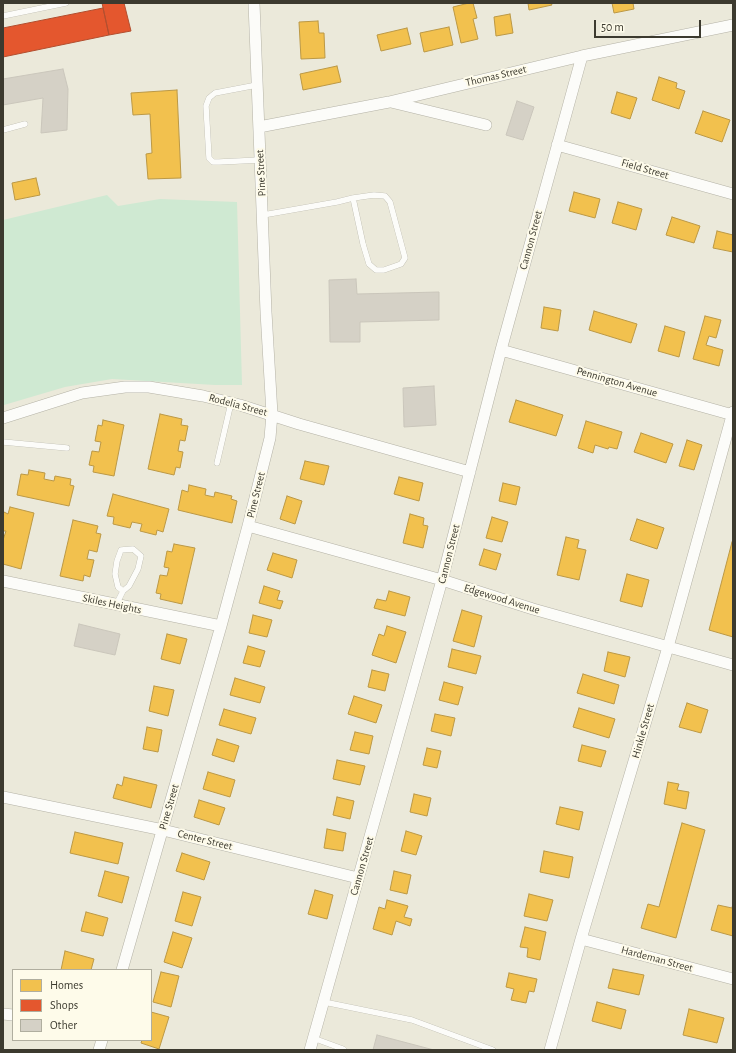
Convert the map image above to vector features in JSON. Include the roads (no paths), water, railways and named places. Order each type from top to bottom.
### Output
[{"type":"street","name":"Pine Street","points":[[122,969],[221,626],[270,438],[272,414],[266,312],[254,3]]},
{"type":"street","name":"Thomas Street","points":[[259,127],[389,102],[582,56],[733,25]]},
{"type":"street","name":"Cannon Street","points":[[310,1050],[442,580],[501,350],[582,56]]},
{"type":"street","points":[[389,102],[486,125]]},
{"type":"street","name":"Field Street","points":[[557,145],[733,194]]},
{"type":"street","name":"Pennington Avenue","points":[[501,350],[733,414]]},
{"type":"street","name":"Rodelia Street","points":[[3,418],[82,393],[125,387],[149,386],[231,403],[272,414],[299,424],[470,472]]},
{"type":"street","name":"Hinkle Street","points":[[550,1050],[668,647],[733,414]]},
{"type":"street","name":"Edgewood Avenue","points":[[248,526],[442,580],[533,609],[733,664]]},
{"type":"street","name":"Skiles Heights","points":[[3,581],[221,626]]},
{"type":"street","name":"Center Street","points":[[3,797],[163,830],[358,878]]},
{"type":"street","name":"Hardeman Street","points":[[582,939],[733,979]]},
{"type":"lane","points":[[3,16],[66,3]]},
{"type":"lane","points":[[257,85],[215,93],[209,98],[206,106],[209,158],[213,162],[260,160]]},
{"type":"lane","points":[[3,130],[25,124]]},
{"type":"lane","points":[[263,215],[353,198],[374,195],[385,196],[390,202],[405,258],[401,264],[384,270],[376,270],[368,264],[353,198]]},
{"type":"lane","points":[[217,463],[231,403]]},
{"type":"lane","points":[[3,442],[67,448]]},
{"type":"lane","points":[[116,605],[123,591],[130,586],[138,569],[141,556],[133,549],[121,550],[117,561],[115,574],[118,587],[123,591]]},
{"type":"lane","points":[[324,1002],[412,1020],[493,1050]]},
{"type":"lane","points":[[313,1038],[344,1050]]}]
